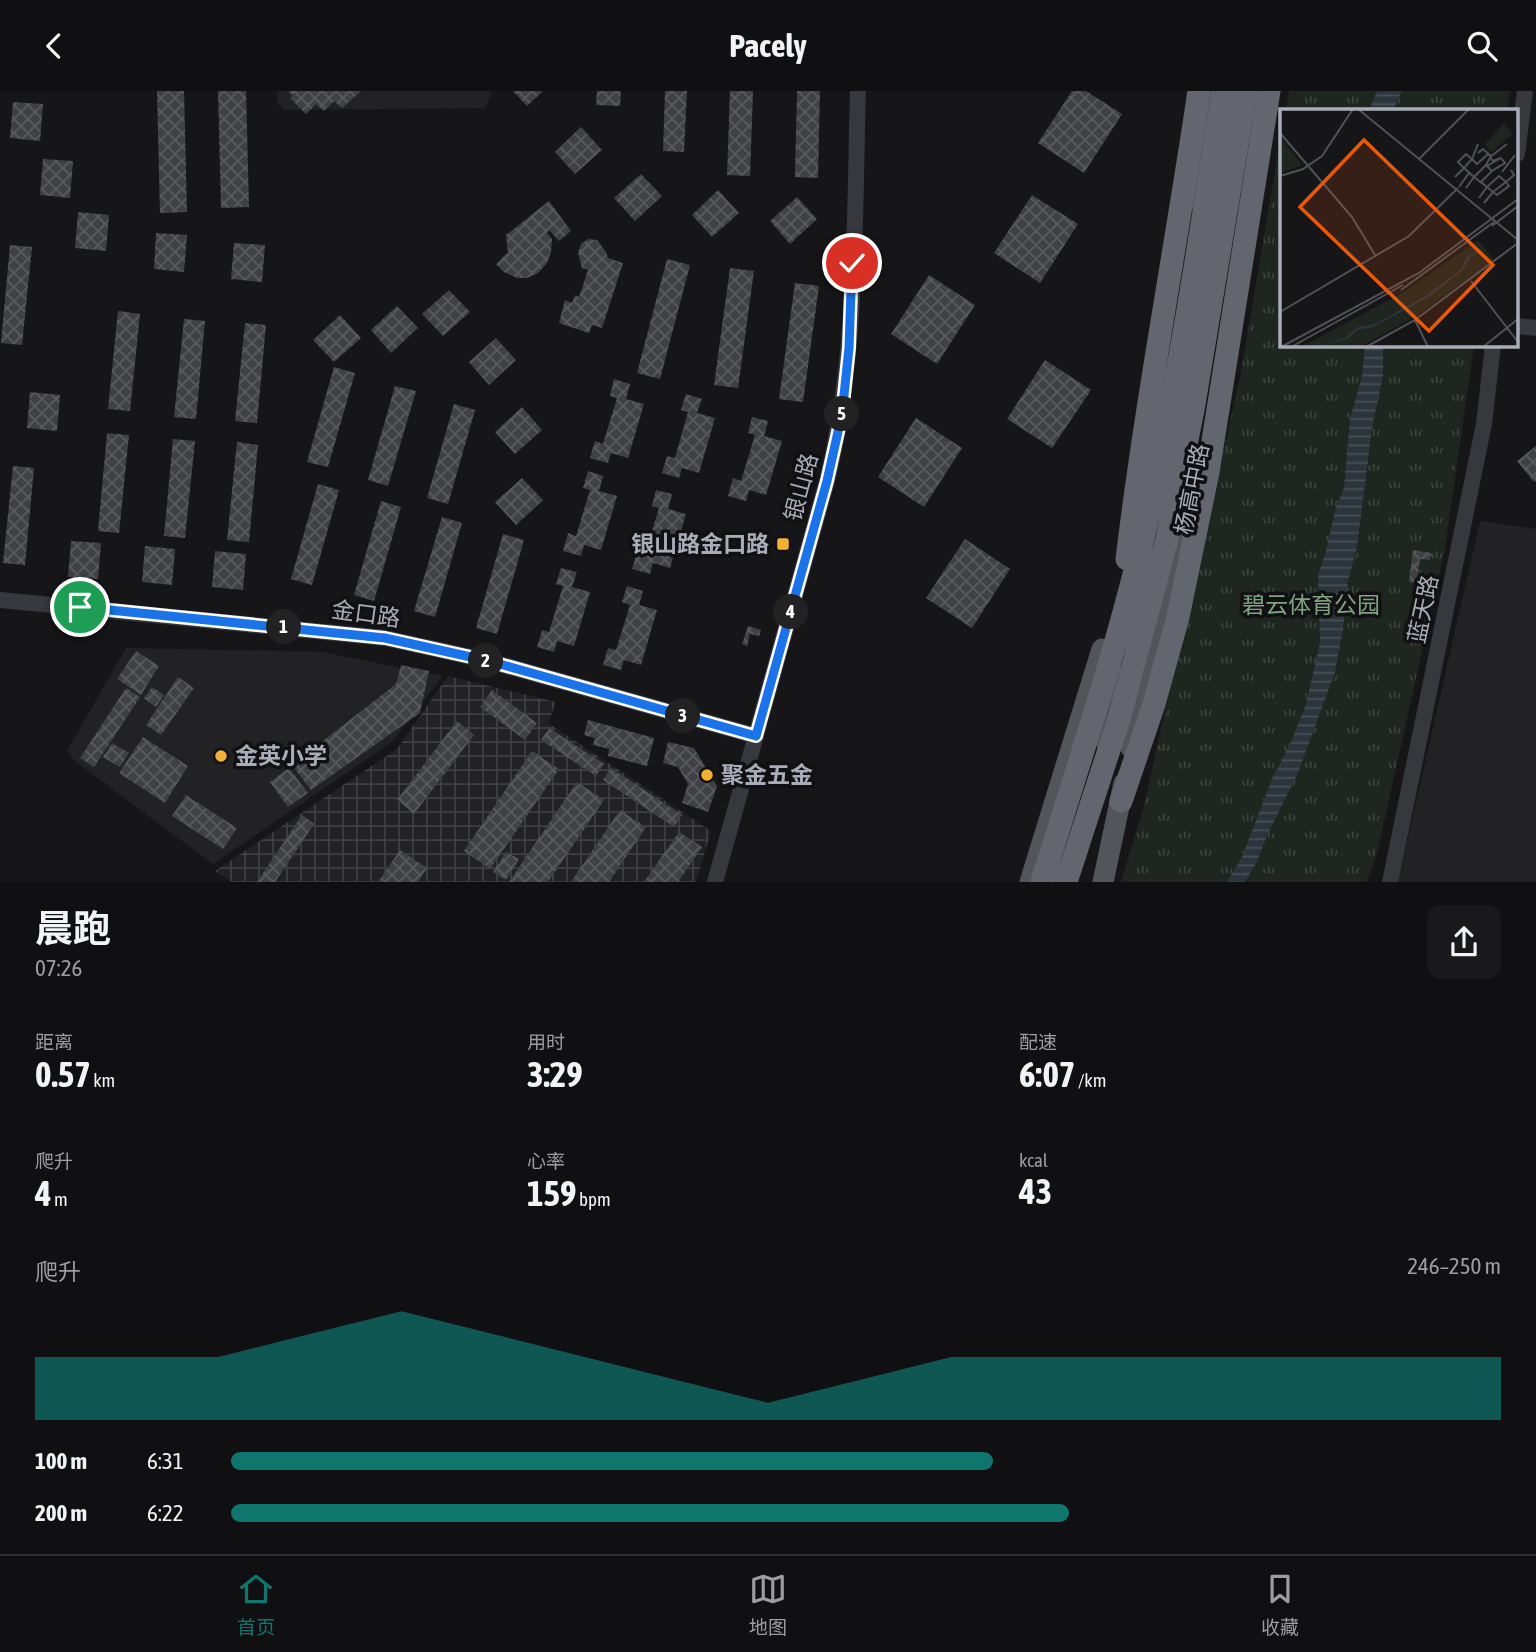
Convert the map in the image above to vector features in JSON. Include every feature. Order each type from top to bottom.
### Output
[{"type":"highway","points":[[1127,559],[1143,433],[1199,91]]},
{"type":"highway","name":"杨高中路","points":[[1042,882],[1094,713],[1144,532],[1163,447],[1223,91]]},
{"type":"highway","name":"杨高中路","points":[[1066,882],[1119,719],[1167,539],[1195,397],[1246,91]]},
{"type":"highway","points":[[1121,801],[1154,704],[1178,617],[1208,472],[1269,91]]},
{"type":"main road","name":"杨高中路","points":[[1078,882],[1092,820],[1111,701],[1114,611],[1146,489],[1211,91]]},
{"type":"main road","name":"杨高中路","points":[[1103,882],[1142,692],[1173,580],[1196,475],[1258,91]]},
{"type":"main road","points":[[1030,882],[1114,611]]},
{"type":"street","name":"银山路","points":[[715,882],[827,481],[842,414],[849,348],[858,91]]},
{"type":"street","points":[[1518,146],[1525,91]]},
{"type":"street","points":[[1518,326],[1536,328]]},
{"type":"street","name":"蓝天路","points":[[1390,882],[1484,424],[1493,347]]},
{"type":"street","name":"金口路","points":[[0,600],[385,638],[489,661],[756,736]]},
{"type":"shaded area","points":[[277,91],[491,91],[491,95],[485,108],[284,110],[278,104]]},
{"type":"shaded area","points":[[1377,91],[1402,91],[1393,109],[1369,109]]},
{"type":"shaded area","points":[[1365,347],[1383,347],[1383,375],[1372,428],[1357,547],[1348,581],[1335,672],[1298,773],[1268,833],[1257,862],[1245,882],[1227,882],[1242,857],[1272,779],[1306,704],[1320,643],[1318,575],[1336,507],[1344,488],[1350,419],[1362,376]]},
{"type":"shaded area","points":[[1480,521],[1536,529],[1536,882],[1398,882]]},
{"type":"shaded area","name":"金英小学","points":[[126,648],[322,652],[443,676],[392,742],[213,864],[76,762],[67,751]]},
{"type":"shaded area","points":[[448,676],[556,702],[548,723],[711,831],[696,882],[232,882],[215,871],[397,749]]},
{"type":"green space","points":[[1289,91],[1510,91],[1507,109],[1286,109]]},
{"type":"green space","name":"碧云体育公园","points":[[1280,143],[1280,347],[1474,347],[1445,548],[1378,849],[1367,882],[1121,882],[1143,809],[1240,377]]},
{"type":"building","points":[[157,91],[184,91],[187,212],[160,213]]},
{"type":"building","points":[[218,91],[246,91],[249,207],[221,208]]},
{"type":"building","points":[[288,91],[361,91],[342,108],[334,101],[324,111],[316,104],[306,114],[290,98],[293,96]]},
{"type":"building","points":[[513,91],[543,91],[527,106]]},
{"type":"building","points":[[597,91],[621,91],[620,106],[596,105]]},
{"type":"building","points":[[665,91],[687,91],[684,152],[663,151]]},
{"type":"building","points":[[730,91],[753,91],[750,176],[727,175]]},
{"type":"building","points":[[797,91],[820,91],[818,178],[795,177]]},
{"type":"building","points":[[1072,91],[1086,91],[1122,114],[1084,173],[1038,143]]},
{"type":"building","points":[[13,102],[43,104],[40,141],[10,138]]},
{"type":"building","points":[[581,127],[602,150],[575,174],[555,152]]},
{"type":"building","points":[[43,159],[73,161],[70,198],[40,195]]},
{"type":"building","points":[[641,174],[662,196],[635,221],[614,198]]},
{"type":"building","points":[[718,190],[739,213],[712,237],[692,215]]},
{"type":"building","points":[[1032,195],[1078,224],[1040,283],[994,253]]},
{"type":"building","points":[[797,197],[817,219],[790,244],[770,221]]},
{"type":"building","points":[[549,201],[571,231],[559,241],[549,230],[547,233],[552,239],[551,252],[547,263],[538,273],[527,278],[517,278],[504,272],[496,264],[508,252],[506,235]]},
{"type":"building","points":[[78,212],[109,215],[106,251],[75,248]]},
{"type":"building","points":[[156,233],[187,235],[184,272],[154,269]]},
{"type":"building","points":[[588,239],[597,240],[608,258],[623,263],[602,328],[592,325],[589,333],[559,323],[565,300],[572,303],[575,295],[579,297],[588,270],[582,268],[578,253],[581,244]]},
{"type":"building","points":[[234,243],[265,245],[262,282],[231,279]]},
{"type":"building","points":[[10,245],[32,247],[22,345],[1,343]]},
{"type":"building","points":[[667,259],[690,265],[660,379],[637,373]]},
{"type":"building","points":[[730,268],[754,271],[738,388],[714,385]]},
{"type":"building","points":[[929,275],[975,305],[937,364],[891,334]]},
{"type":"building","points":[[795,283],[819,286],[803,402],[779,399]]},
{"type":"building","points":[[449,290],[470,312],[443,336],[422,314]]},
{"type":"building","points":[[397,306],[418,328],[391,353],[371,330]]},
{"type":"building","points":[[118,311],[140,314],[130,411],[108,409]]},
{"type":"building","points":[[340,315],[361,338],[334,362],[313,340]]},
{"type":"building","points":[[184,319],[205,321],[196,419],[174,417]]},
{"type":"building","points":[[245,323],[266,325],[257,423],[235,421]]},
{"type":"building","points":[[496,338],[516,360],[489,385],[469,362]]},
{"type":"building","points":[[1045,360],[1091,390],[1052,448],[1007,419]]},
{"type":"building","points":[[334,367],[355,373],[328,467],[307,462]]},
{"type":"building","points":[[614,379],[630,384],[626,399],[644,404],[628,458],[611,453],[608,463],[590,458],[595,441],[603,444],[617,398],[610,396]]},
{"type":"building","points":[[395,386],[416,391],[388,486],[368,480]]},
{"type":"building","points":[[30,392],[60,395],[57,431],[27,428]]},
{"type":"building","points":[[686,394],[702,399],[697,413],[715,418],[699,473],[682,468],[679,478],[662,473],[667,456],[675,458],[688,412],[681,410]]},
{"type":"building","points":[[454,404],[475,410],[448,504],[427,498]]},
{"type":"building","points":[[522,407],[542,430],[515,454],[495,432]]},
{"type":"building","points":[[752,417],[768,421],[764,436],[782,441],[766,495],[749,490],[746,501],[728,496],[733,478],[741,481],[755,435],[748,433]]},
{"type":"building","points":[[916,418],[962,448],[924,507],[878,477]]},
{"type":"building","points":[[107,433],[129,435],[119,533],[98,531]]},
{"type":"building","points":[[173,439],[195,441],[185,538],[164,536]]},
{"type":"building","points":[[237,442],[258,445],[249,542],[227,540]]},
{"type":"building","points":[[1536,446],[1536,481],[1534,482],[1517,461]]},
{"type":"building","points":[[13,466],[34,468],[25,565],[3,563]]},
{"type":"building","points":[[588,471],[603,476],[599,491],[617,496],[601,550],[584,545],[581,556],[563,551],[568,533],[576,536],[590,490],[583,488]]},
{"type":"building","points":[[522,478],[543,500],[516,525],[495,502]]},
{"type":"building","points":[[318,484],[339,490],[312,585],[291,579]]},
{"type":"building","points":[[656,490],[672,494],[668,509],[686,514],[670,568],[653,563],[650,574],[632,569],[637,552],[645,554],[659,508],[652,506]]},
{"type":"building","points":[[381,501],[401,507],[374,601],[354,595]]},
{"type":"building","points":[[442,517],[462,523],[435,617],[414,611]]},
{"type":"building","points":[[503,534],[524,540],[497,634],[476,628]]},
{"type":"building","points":[[965,539],[1010,569],[972,628],[926,598]]},
{"type":"building","points":[[71,541],[101,543],[98,579],[68,577]]},
{"type":"building","points":[[145,546],[175,549],[172,585],[142,582]]},
{"type":"building","points":[[1413,550],[1431,553],[1430,560],[1420,559],[1417,583],[1409,582]]},
{"type":"building","points":[[215,551],[246,554],[243,590],[212,587]]},
{"type":"building","points":[[561,568],[577,572],[572,587],[590,592],[574,646],[557,641],[554,652],[537,647],[542,630],[549,632],[563,586],[556,584]]},
{"type":"building","points":[[627,586],[643,591],[639,605],[657,610],[641,665],[624,660],[621,670],[603,665],[608,648],[616,650],[630,605],[622,602]]},
{"type":"building","points":[[748,626],[761,630],[759,636],[750,634],[747,646],[742,644]]},
{"type":"building","points":[[136,651],[159,666],[141,695],[117,679]]},
{"type":"building","points":[[401,665],[429,671],[420,713],[311,790],[292,765],[396,684]]},
{"type":"building","points":[[178,677],[194,688],[161,735],[146,725]]},
{"type":"building","points":[[152,687],[164,695],[156,707],[144,698]]},
{"type":"building","points":[[126,688],[140,697],[94,767],[80,758]]},
{"type":"building","points":[[492,690],[537,723],[525,740],[480,707]]},
{"type":"building","points":[[588,720],[654,738],[647,766],[608,756],[609,749],[593,745],[595,738],[584,735]]},
{"type":"building","points":[[457,721],[474,735],[414,814],[397,800]]},
{"type":"building","points":[[549,728],[604,764],[596,776],[541,740]]},
{"type":"building","points":[[143,737],[188,766],[165,803],[119,773]]},
{"type":"building","points":[[668,742],[694,748],[717,786],[708,812],[682,803],[688,784],[678,767],[663,763]]},
{"type":"building","points":[[112,743],[129,753],[120,767],[103,757]]},
{"type":"building","points":[[532,751],[559,769],[490,869],[464,851]]},
{"type":"building","points":[[289,768],[308,793],[288,807],[270,782]]},
{"type":"building","points":[[611,768],[682,815],[674,827],[603,780]]},
{"type":"building","points":[[577,782],[604,800],[548,882],[509,882]]},
{"type":"building","points":[[186,795],[237,828],[223,849],[172,816]]},
{"type":"building","points":[[620,810],[646,827],[609,882],[571,882]]},
{"type":"building","points":[[302,815],[314,824],[275,882],[257,882]]},
{"type":"building","points":[[679,832],[702,847],[678,882],[644,882]]},
{"type":"building","points":[[400,850],[427,868],[418,882],[378,882]]},
{"type":"building","points":[[506,852],[519,859],[506,880],[493,872]]},
{"type":"place","name":"银山路金口路","points":[[783,544]]},
{"type":"place","name":"金英小学","points":[[221,756]]},
{"type":"place","name":"聚金五金","points":[[707,775]]},
{"type":"route","points":[[80,607],[385,638],[489,661],[756,736],[827,481],[842,414],[849,348],[852,263]]}]
